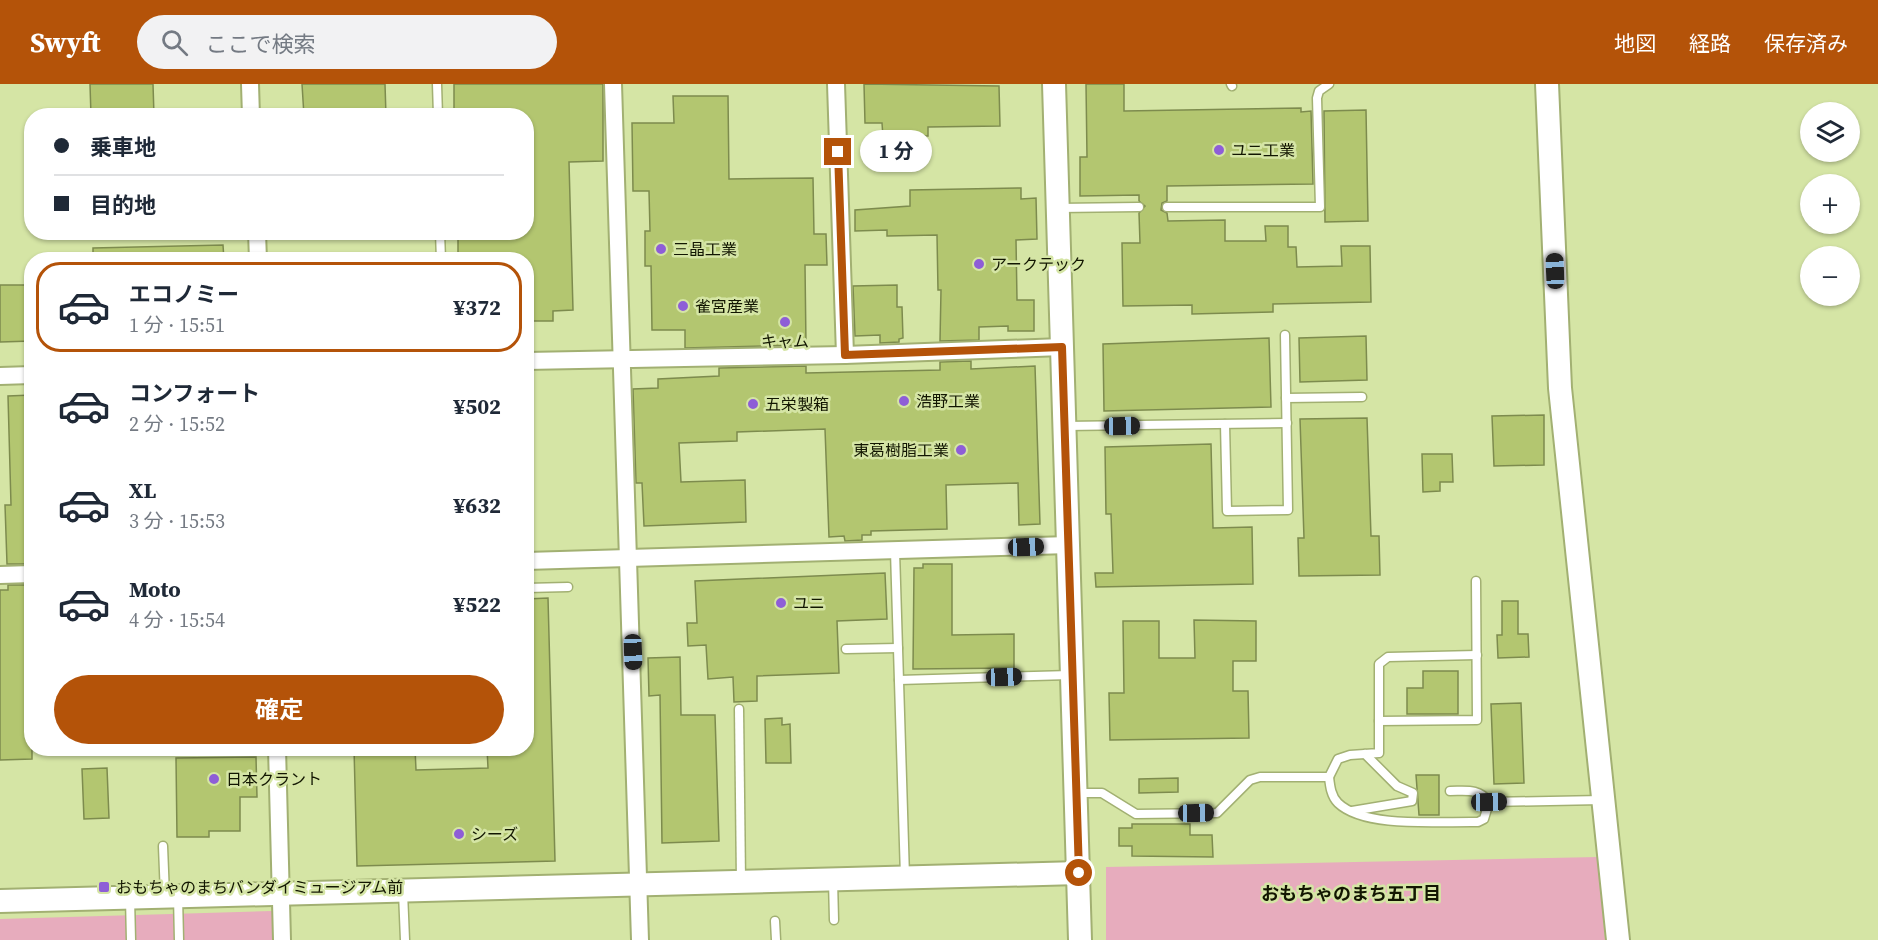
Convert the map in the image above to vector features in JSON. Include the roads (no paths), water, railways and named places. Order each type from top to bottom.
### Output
[{"type":"street","points":[[249,84],[250,108]]},
{"type":"street","points":[[613,84],[630,559],[640,940]]},
{"type":"street","points":[[836,84],[845,355]]},
{"type":"street","points":[[1054,84],[1074,675],[1080,940]]},
{"type":"street","points":[[1547,84],[1560,388],[1618,940]]},
{"type":"street","points":[[534,361],[845,355],[1062,347]]},
{"type":"street","points":[[0,376],[24,375]]},
{"type":"street","points":[[534,561],[1070,545]]},
{"type":"street","points":[[0,575],[24,574]]},
{"type":"street","points":[[277,756],[282,940]]},
{"type":"street","points":[[0,901],[1079,873]]},
{"type":"lane","points":[[437,84],[438,108]]},
{"type":"lane","points":[[1167,207],[1320,207],[1317,98],[1319,91],[1329,84]]},
{"type":"lane","points":[[1058,208],[1139,207]]},
{"type":"lane","points":[[1225,424],[1227,511],[1288,510],[1285,335]]},
{"type":"lane","points":[[1286,398],[1362,397]]},
{"type":"lane","points":[[1065,426],[1287,423]]},
{"type":"lane","points":[[895,550],[905,878]]},
{"type":"lane","points":[[1379,721],[1477,720],[1476,581]]},
{"type":"lane","points":[[534,588],[568,587]]},
{"type":"lane","points":[[846,649],[898,648]]},
{"type":"lane","points":[[1477,655],[1388,657],[1382,660],[1379,753],[1350,755],[1338,759],[1329,777],[1330,786],[1338,802],[1352,812],[1371,819],[1478,822],[1484,819],[1489,802]]},
{"type":"lane","points":[[899,680],[1074,675]]},
{"type":"lane","points":[[739,709],[741,882]]},
{"type":"lane","points":[[1352,812],[1412,801],[1413,793],[1397,786],[1365,754]]},
{"type":"lane","points":[[1076,794],[1102,793],[1136,814],[1217,813],[1250,780],[1260,777],[1329,777]]},
{"type":"lane","points":[[1450,791],[1477,792],[1489,802],[1603,800]]},
{"type":"lane","points":[[163,846],[180,940]]},
{"type":"lane","points":[[833,879],[834,920]]},
{"type":"lane","points":[[403,890],[405,940]]},
{"type":"lane","points":[[130,897],[131,940]]},
{"type":"lane","points":[[776,921],[776,940]]},
{"type":"place","name":"ユニ工業","points":[[1219,150]]},
{"type":"place","name":"三晶工業","points":[[661,249]]},
{"type":"place","name":"アークテック","points":[[979,264]]},
{"type":"place","name":"雀宮産業","points":[[683,306]]},
{"type":"place","name":"キャム","points":[[785,322]]},
{"type":"place","name":"浩野工業","points":[[904,401]]},
{"type":"place","name":"五栄製箱","points":[[753,404]]},
{"type":"place","name":"東葛樹脂工業","points":[[961,450]]},
{"type":"place","name":"ユニ","points":[[781,603]]},
{"type":"place","name":"日本クラント","points":[[214,779]]},
{"type":"place","name":"シーズ","points":[[459,834]]},
{"type":"place","name":"おもちゃのまちバンダイミュージアム前","points":[[104,887]]},
{"type":"district","name":"おもちゃのまち五丁目","points":[[1351,893]]}]
